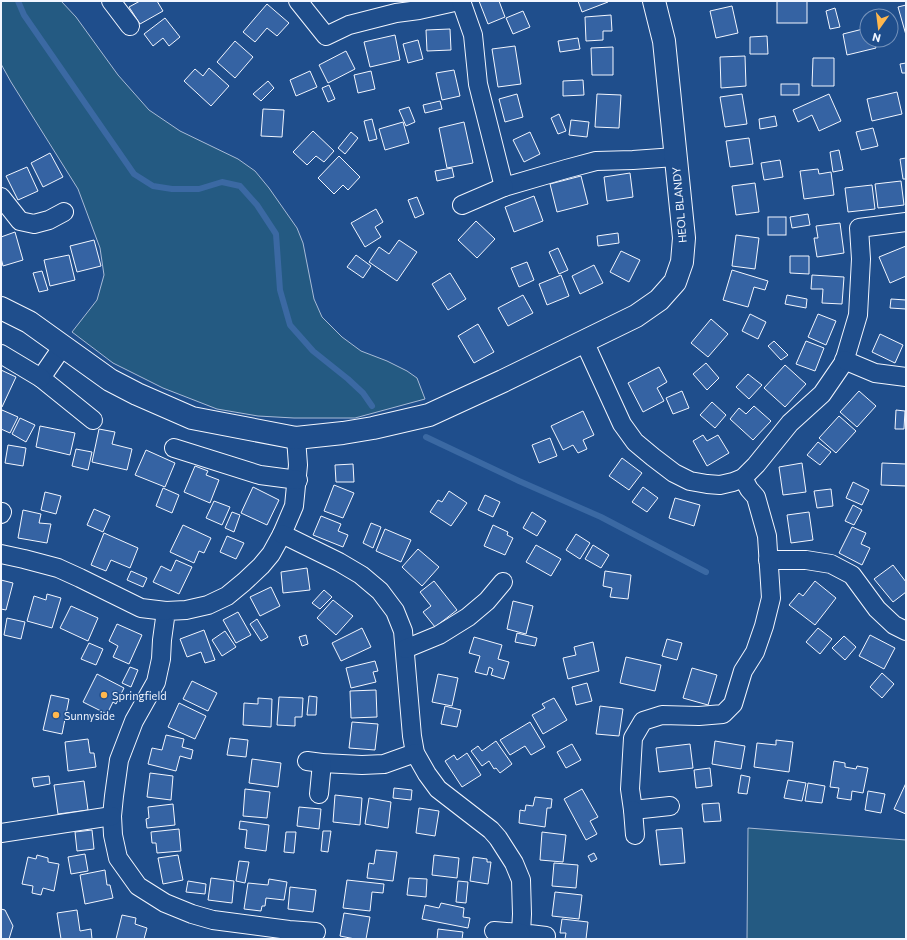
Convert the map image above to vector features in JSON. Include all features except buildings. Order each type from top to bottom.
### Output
[{"type":"street","points":[[111,1],[130,26]]},
{"type":"street","points":[[298,1],[326,36],[349,25],[396,12],[419,10],[460,1],[473,36],[478,84],[504,187]]},
{"type":"street","name":"HEOL BLANDY","points":[[1,308],[29,322],[110,380],[192,418],[296,438],[373,428],[429,415],[503,381],[636,316],[659,300],[675,282],[682,262],[684,238],[664,41],[654,1]]},
{"type":"street","points":[[462,205],[504,187],[596,162],[675,157]]},
{"type":"street","points":[[1,197],[20,221],[34,224],[49,220],[64,212]]},
{"type":"street","points":[[584,341],[622,424],[636,442],[674,473],[690,480],[720,485],[733,482],[742,478],[756,465],[790,423],[822,394],[844,362],[858,315],[861,259],[859,228],[906,222]]},
{"type":"street","points":[[41,378],[63,346]]},
{"type":"street","points":[[1,354],[41,378],[93,420]]},
{"type":"street","points":[[844,360],[875,373],[906,377]]},
{"type":"street","points":[[1,554],[58,568],[141,608],[166,611],[186,610],[208,605],[227,596],[261,566],[271,554],[282,534],[294,506],[298,480],[296,438]]},
{"type":"street","points":[[174,448],[260,475],[298,480]]},
{"type":"street","points":[[635,835],[634,810],[630,789],[633,738],[643,721],[662,716],[699,716],[723,714],[734,704],[743,671],[755,652],[764,626],[771,598],[767,536],[756,497],[742,478]]},
{"type":"street","points":[[282,534],[339,562],[361,575],[380,591],[395,611],[403,631],[412,736],[415,753],[438,789],[491,830],[514,863],[521,880],[522,933]]},
{"type":"street","points":[[768,560],[806,560],[831,564],[852,575],[877,609],[894,625],[906,631]]},
{"type":"street","points":[[405,649],[439,635],[468,617],[487,601],[503,582]]},
{"type":"street","points":[[166,611],[161,660],[156,682],[134,721],[119,760],[112,816],[113,836],[118,858],[138,886],[165,903],[192,914],[213,920],[289,934],[316,932]]},
{"type":"street","points":[[319,794],[314,762],[362,765],[384,764],[415,753]]},
{"type":"street","points":[[634,810],[670,806]]},
{"type":"street","points":[[1,833],[112,816]]},
{"type":"street","points":[[494,931],[546,936]]},
{"type":"shaded area","points":[[1,1],[61,1],[76,17],[118,75],[149,110],[180,131],[238,159],[255,171],[297,228],[303,243],[314,299],[322,317],[342,337],[361,351],[387,361],[417,378],[425,399],[355,418],[294,418],[258,416],[217,409],[163,388],[113,363],[72,332],[97,300],[104,275],[100,248],[78,189],[1,64]]},
{"type":"shaded area","points":[[748,828],[906,840],[906,939],[747,939]]},
{"type":"waterway","points":[[18,1],[24,15],[134,174],[153,186],[172,189],[199,189],[222,182],[240,186],[257,205],[276,234],[280,290],[290,325],[313,351],[363,393],[372,406]]},
{"type":"waterway","points":[[426,437],[519,481],[601,517],[706,572]]},
{"type":"place","name":"Springfield","points":[[104,695]]},
{"type":"place","name":"Sunnyside","points":[[56,715]]}]
